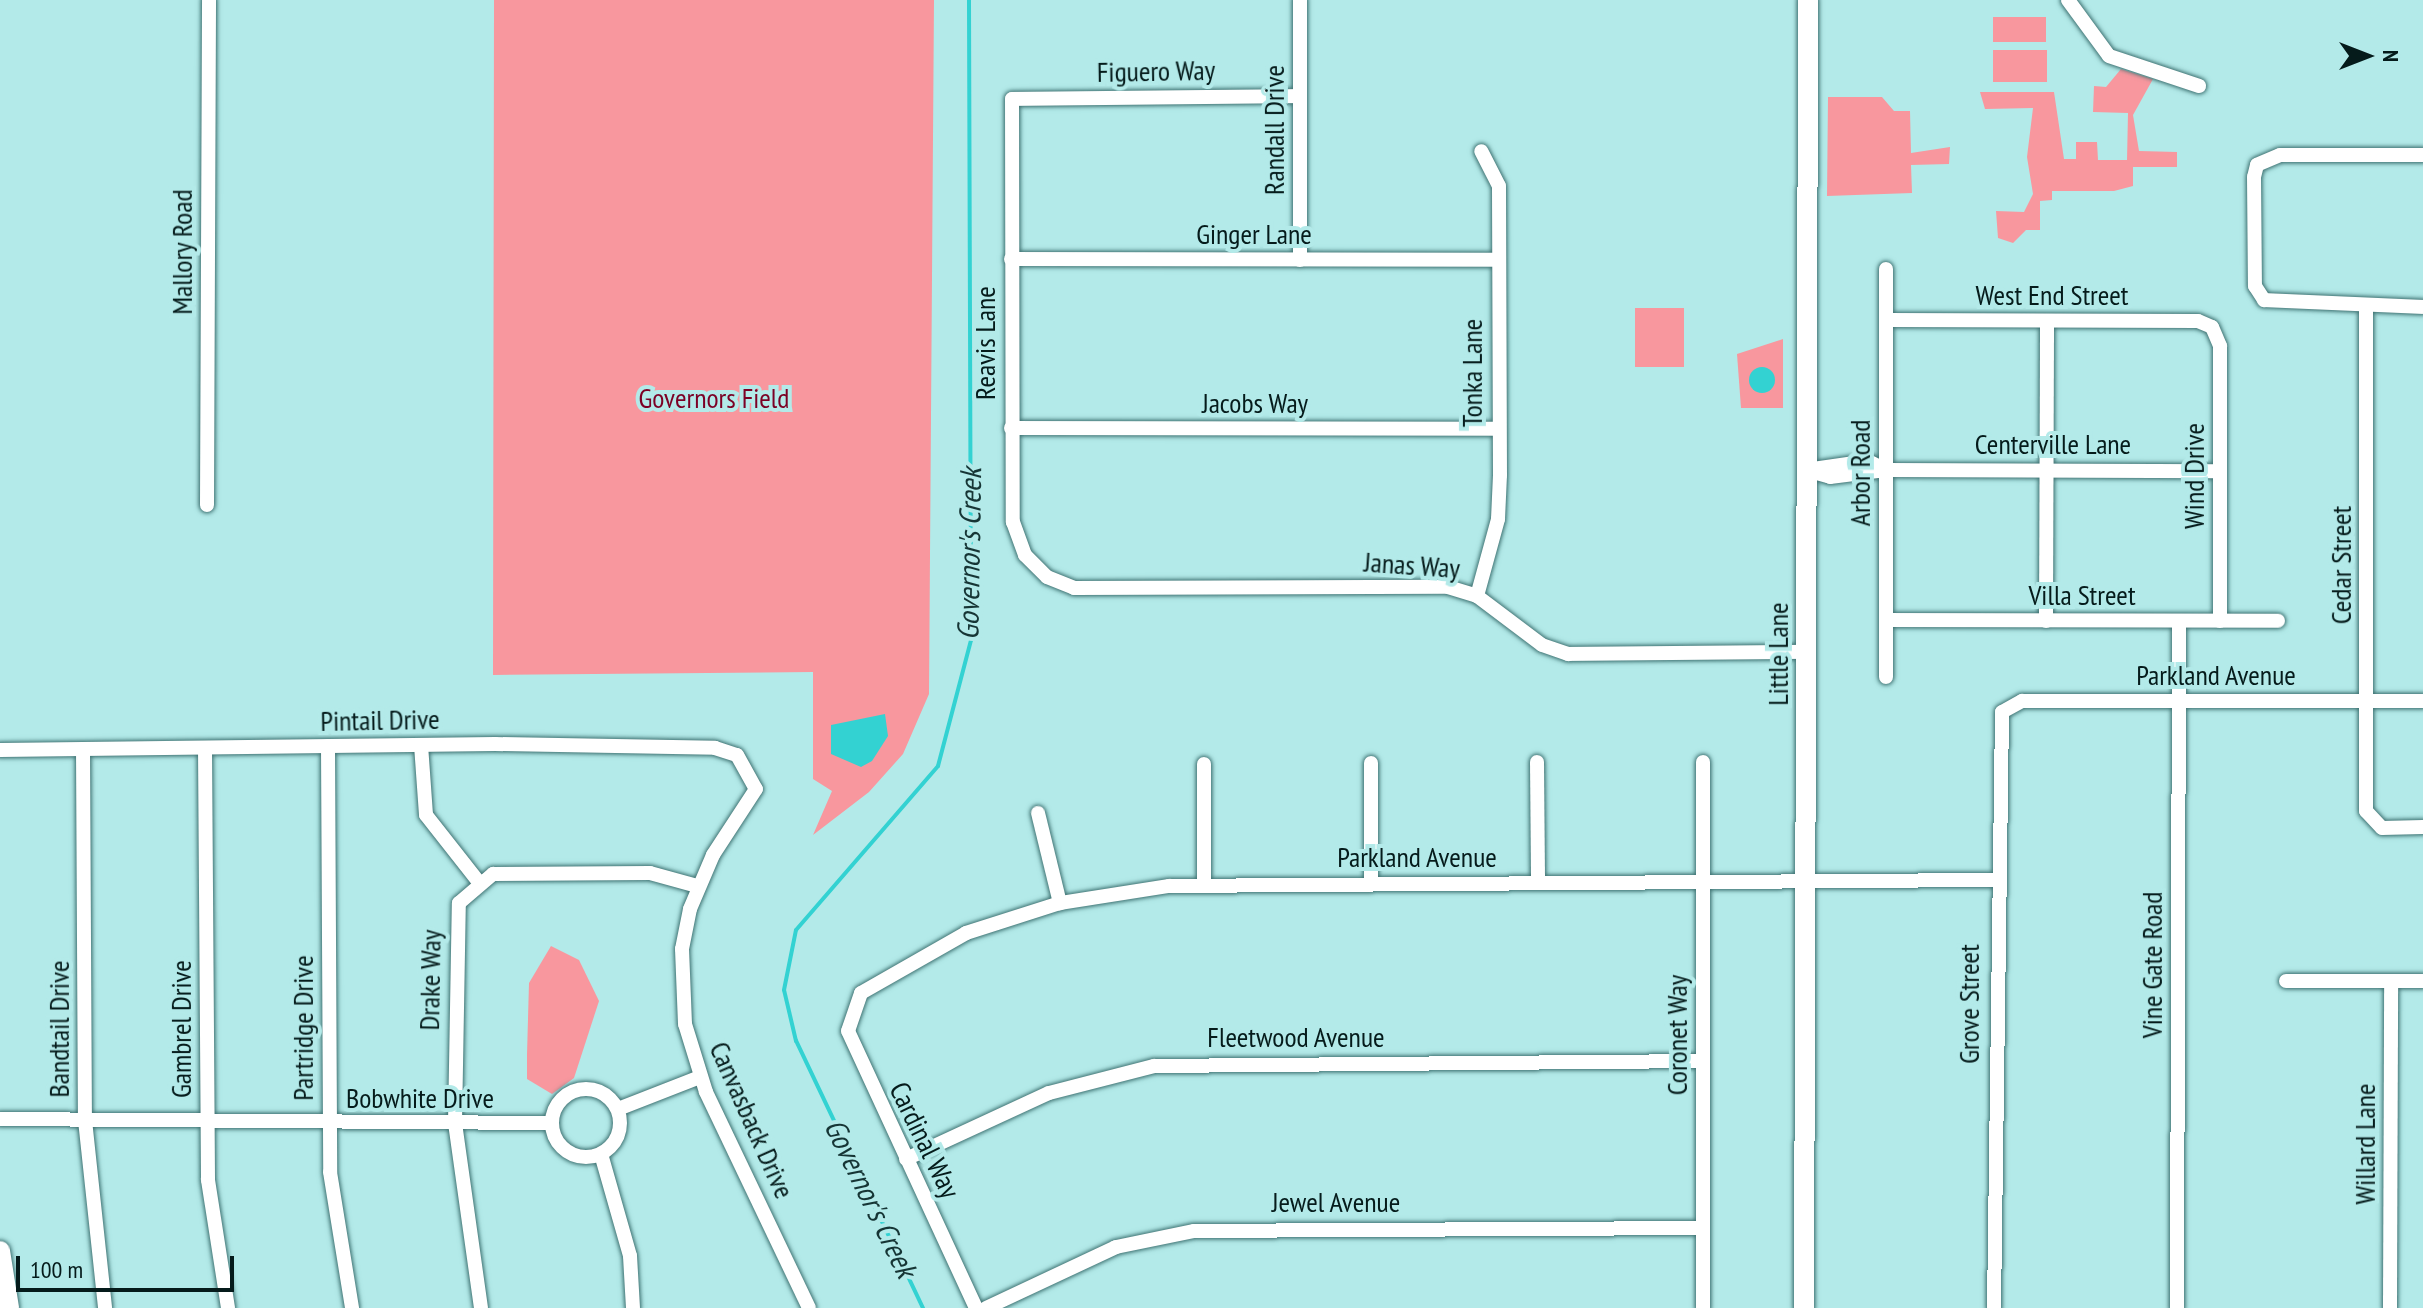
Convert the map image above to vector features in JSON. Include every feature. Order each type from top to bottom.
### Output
[{"type":"street","name":"Mallory Road","points":[[207,505],[209,0]]},
{"type":"street","name":"Randall Drive","points":[[1300,0],[1300,260]]},
{"type":"street","name":"Little Lane","points":[[1804,1308],[1808,0]]},
{"type":"street","points":[[2068,0],[2109,56],[2199,86]]},
{"type":"street","name":"Figuero Way","points":[[1012,99],[1300,96]]},
{"type":"street","name":"Reavis Lane","points":[[1012,99],[1013,522],[1025,555],[1047,577]]},
{"type":"street","name":"Tonka Lane","points":[[1477,596],[1498,519],[1499,186],[1481,151]]},
{"type":"street","points":[[2423,155],[2267,157],[2254,177],[2255,286],[2264,300],[2366,307],[2423,307]]},
{"type":"street","name":"Ginger Lane","points":[[1011,259],[1497,260]]},
{"type":"street","name":"Arbor Road","points":[[1886,269],[1886,677]]},
{"type":"street","name":"Cedar Street","points":[[2366,307],[2367,701],[2372,821],[2423,827]]},
{"type":"street","name":"West End Street","points":[[1886,320],[2198,321],[2215,331]]},
{"type":"street","points":[[2046,621],[2047,321]]},
{"type":"street","name":"Wind Drive","points":[[2215,331],[2220,471],[2220,621]]},
{"type":"street","name":"Jacobs Way","points":[[1011,428],[1498,429]]},
{"type":"street","name":"Centerville Lane","points":[[1806,470],[1830,477],[1886,470],[2220,471]]},
{"type":"street","name":"Janas Way","points":[[1047,577],[1074,588],[1448,587],[1477,596],[1529,636],[1568,654],[1806,652]]},
{"type":"street","name":"Villa Street","points":[[1886,620],[2278,621]]},
{"type":"street","name":"Vine Gate Road","points":[[2177,1308],[2179,621]]},
{"type":"street","name":"Parkland Avenue","points":[[2010,704],[2423,701]]},
{"type":"street","name":"Grove Street","points":[[1994,1308],[1996,733],[2010,704]]},
{"type":"street","points":[[421,745],[426,815],[478,881],[493,874],[650,873],[697,886]]},
{"type":"street","name":"Pintail Drive","points":[[0,750],[421,745],[715,748],[737,755],[752,771]]},
{"type":"street","name":"Partridge Drive","points":[[328,746],[329,1124],[352,1308]]},
{"type":"street","name":"Gambrel Drive","points":[[205,748],[207,1123],[228,1308]]},
{"type":"street","name":"Bandtail Drive","points":[[83,749],[85,1120],[105,1308]]},
{"type":"street","points":[[1537,762],[1538,883]]},
{"type":"street","name":"Coronet Way","points":[[1703,762],[1703,1308]]},
{"type":"street","points":[[1371,763],[1371,883]]},
{"type":"street","points":[[1204,764],[1204,884]]},
{"type":"street","name":"Canvasback Drive","points":[[752,771],[753,802],[697,886],[681,971],[700,1077],[809,1308]]},
{"type":"street","points":[[1038,813],[1060,903]]},
{"type":"street","name":"Parkland Avenue","points":[[861,993],[966,933],[1060,903],[1204,884],[1996,880]]},
{"type":"street","name":"Drake Way","points":[[478,881],[459,903],[457,918],[455,1123],[481,1308]]},
{"type":"street","points":[[2286,981],[2423,981]]},
{"type":"street","name":"Willard Lane","points":[[2390,1308],[2391,981]]},
{"type":"street","name":"Cardinal Way","points":[[861,993],[848,1031],[976,1308]]},
{"type":"street","name":"Fleetwood Avenue","points":[[906,1159],[1049,1093],[1154,1066],[1703,1061]]},
{"type":"street","points":[[618,1109],[700,1077]]},
{"type":"street","points":[[579,1089],[602,1093],[618,1109],[616,1140],[601,1154],[568,1152],[552,1123],[559,1101],[579,1089]]},
{"type":"street","name":"Bobwhite Drive","points":[[0,1119],[329,1124],[552,1123]]},
{"type":"street","points":[[601,1154],[630,1256],[633,1308]]},
{"type":"street","name":"Jewel Avenue","points":[[986,1308],[1116,1247],[1194,1231],[1702,1228]]},
{"type":"street","points":[[0,1251],[9,1308]]},
{"type":"green space","name":"Governors Field","points":[[494,0],[934,0],[929,694],[903,754],[869,792],[813,835],[832,791],[813,779],[813,672],[493,675]]},
{"type":"green space","points":[[1993,17],[2046,17],[2046,42],[1993,42]]},
{"type":"green space","points":[[1993,50],[2047,50],[2047,82],[1993,82]]},
{"type":"green space","points":[[2121,69],[2153,79],[2133,115],[2139,151],[2177,152],[2177,167],[2133,167],[2133,186],[2114,191],[2052,191],[2052,200],[2040,201],[2040,230],[2026,230],[2013,243],[1998,238],[1996,211],[2024,212],[2033,194],[2027,157],[2033,108],[1985,109],[1980,92],[2054,92],[2064,159],[2076,159],[2076,142],[2097,142],[2098,160],[2127,160],[2128,113],[2093,112],[2094,86],[2106,87]]},
{"type":"green space","points":[[1828,97],[1882,97],[1894,111],[1910,111],[1911,153],[1950,147],[1949,164],[1911,165],[1912,193],[1827,196]]},
{"type":"green space","points":[[1635,308],[1684,308],[1684,367],[1635,367]]},
{"type":"green space","points":[[1783,339],[1783,408],[1741,408],[1737,354]]},
{"type":"green space","points":[[551,946],[579,960],[599,1001],[574,1078],[552,1094],[527,1079],[529,983]]},
{"type":"water","points":[[1762,367],[1771,371],[1775,380],[1771,389],[1762,393],[1753,389],[1749,380],[1753,371]]},
{"type":"water","points":[[885,714],[888,736],[872,761],[861,767],[831,754],[831,725]]},
{"type":"waterway","name":"Governor's Creek","points":[[923,1308],[796,1041],[784,990],[796,930],[938,766],[971,640],[969,0]]}]
